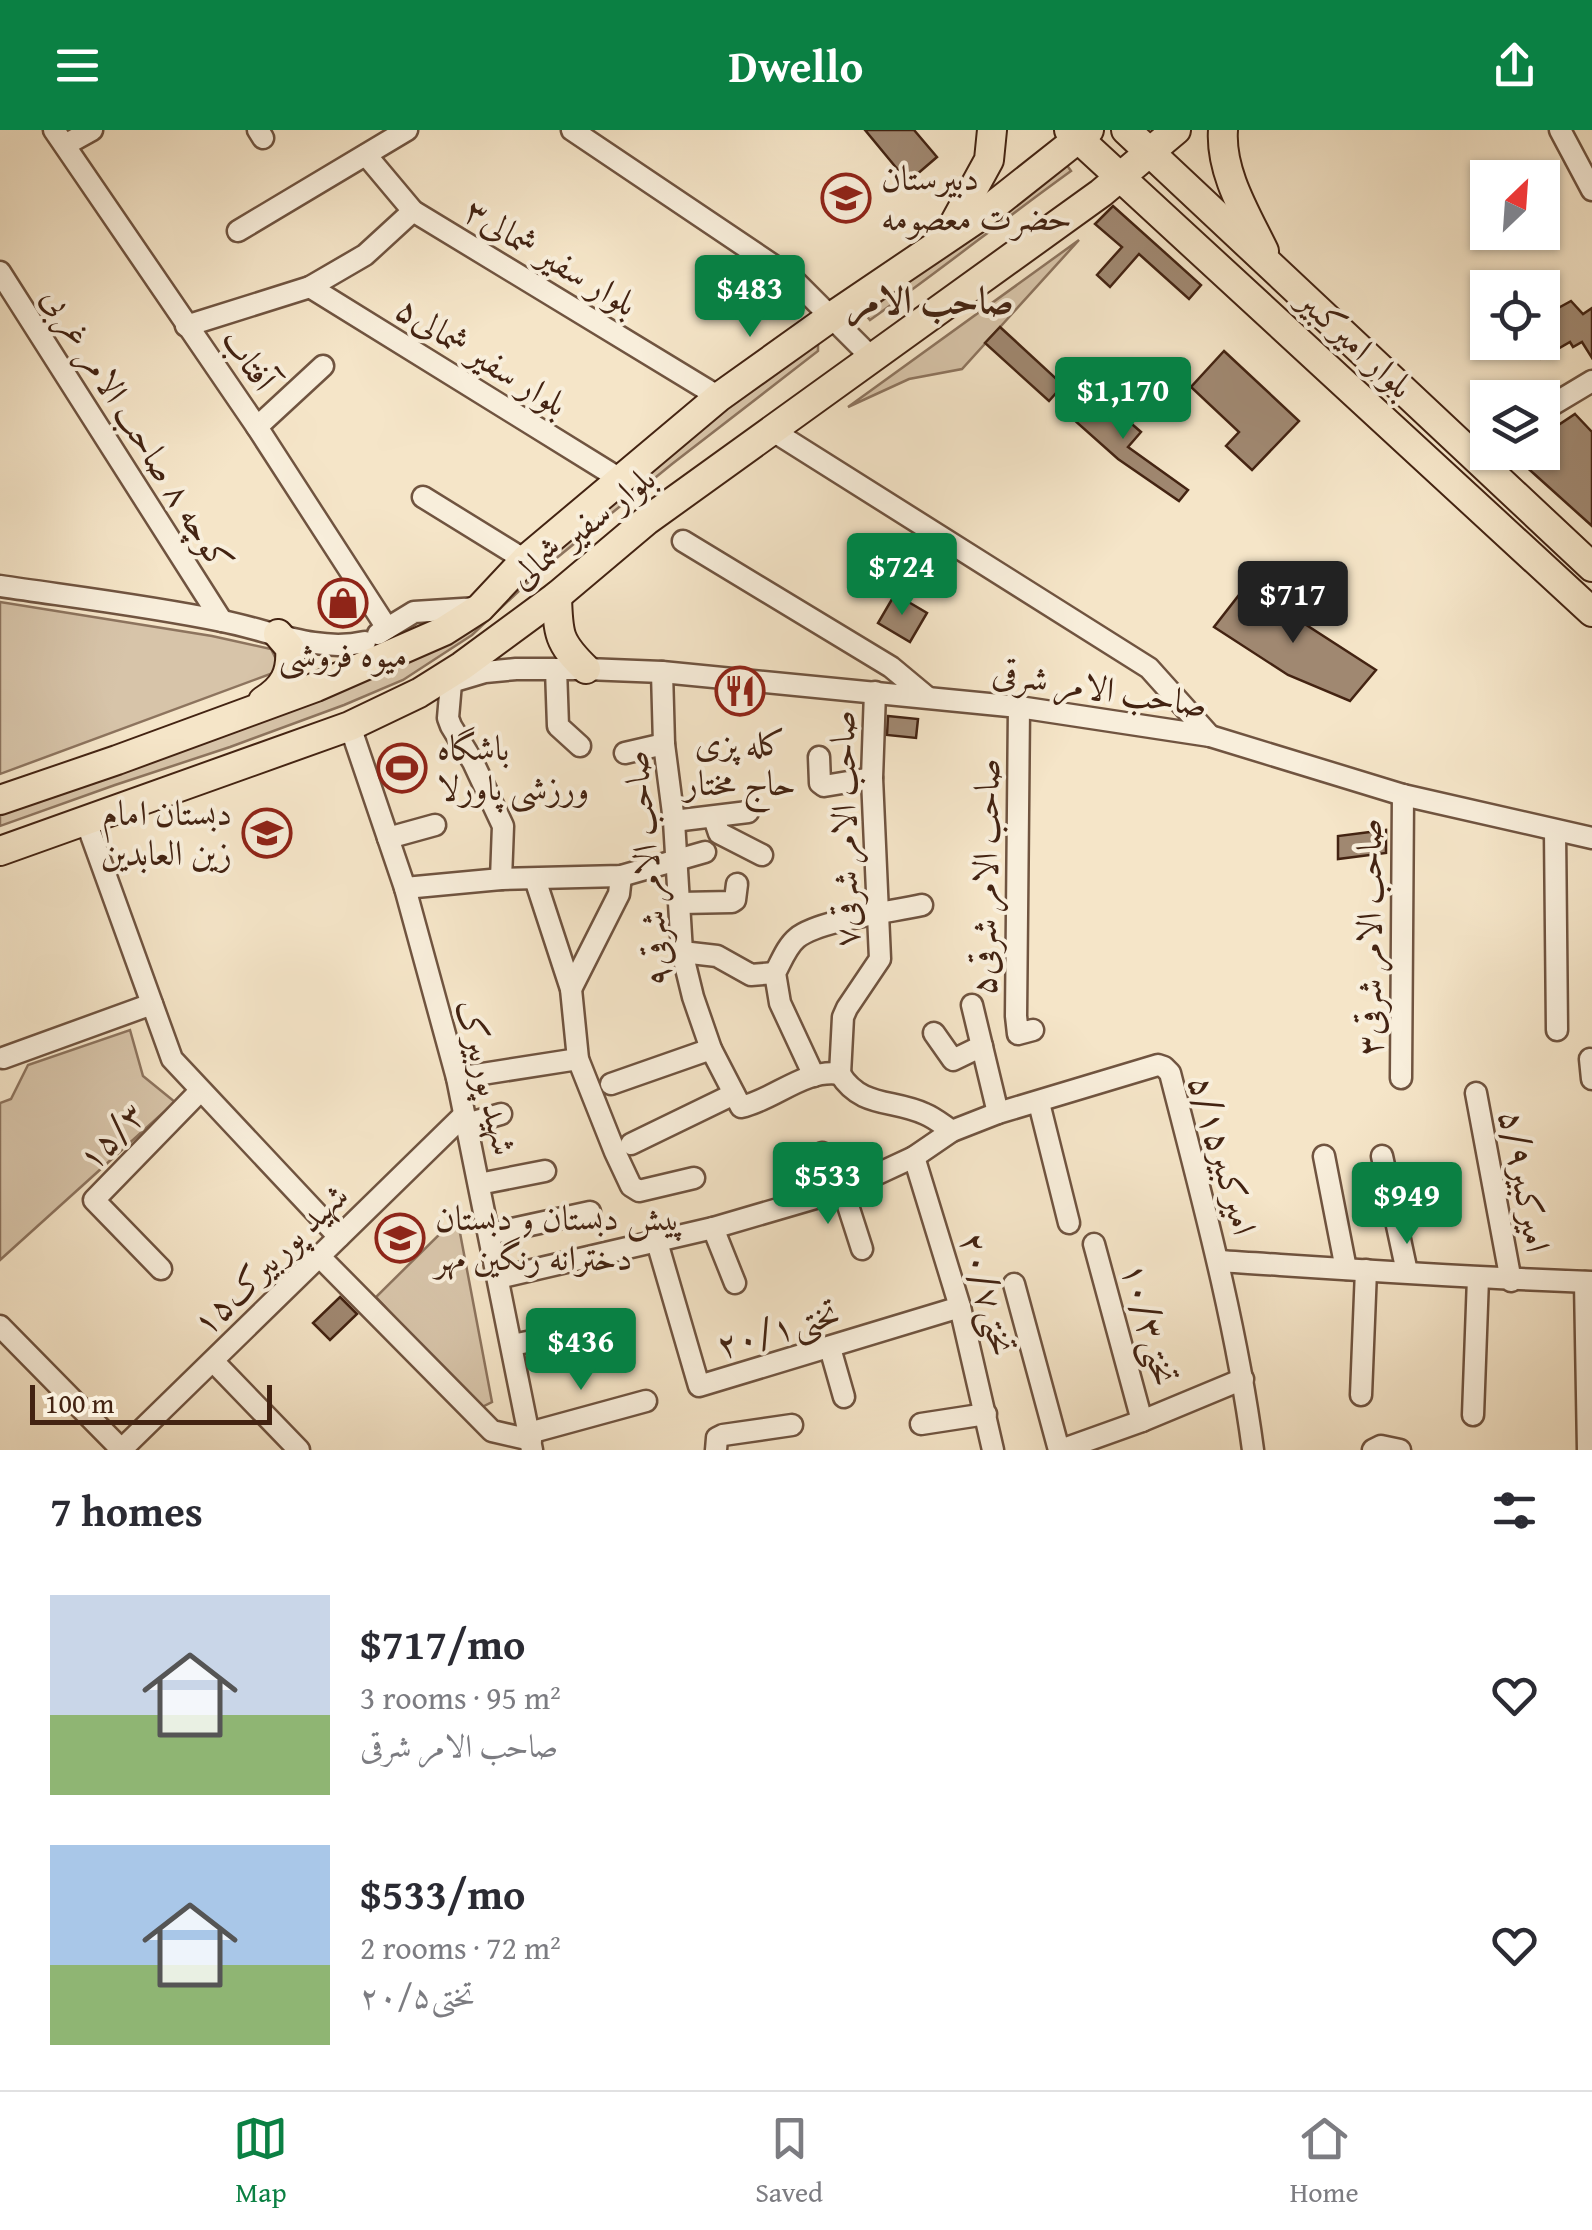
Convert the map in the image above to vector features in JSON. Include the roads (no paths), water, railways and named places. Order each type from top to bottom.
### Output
[{"type":"main road","points":[[945,241],[989,160],[992,130]]},
{"type":"main road","name":"بلوار امیرکبیر","points":[[1126,130],[1273,270],[1470,440]]},
{"type":"main road","name":"بلوار سفیر شمالی","points":[[0,851],[350,726],[420,692],[557,596],[646,521],[1011,260],[1176,130]]},
{"type":"main road","points":[[1223,130],[1222,144],[1235,190],[1273,270]]},
{"type":"main road","name":"بلوار سفیر شمالی","points":[[0,800],[316,687],[444,631],[480,608],[525,560],[719,397],[945,241],[1079,133]]},
{"type":"main road","name":"بلوار امیرکبیر","points":[[1079,133],[1121,177],[1592,612]]},
{"type":"main road","name":"بلوار امیرکبیر","points":[[1500,470],[1592,566]]},
{"type":"main road","points":[[557,596],[558,630],[567,650],[586,669]]},
{"type":"main road","points":[[230,719],[280,690],[290,670],[290,648],[278,634]]},
{"type":"street","points":[[59,138],[92,130]]},
{"type":"street","points":[[238,231],[407,130]]},
{"type":"street","points":[[572,130],[792,278],[871,358]]},
{"type":"street","points":[[1561,132],[1592,190]]},
{"type":"street","name":"آفتاب","points":[[59,138],[257,427],[387,628]]},
{"type":"street","name":"بلوار سفیر شمالی۳","points":[[366,155],[413,211],[719,397]]},
{"type":"street","points":[[186,326],[310,287],[364,255],[413,211]]},
{"type":"street","name":"کوچه ۸ صاحب الامر غربی","points":[[0,272],[222,621]]},
{"type":"street","name":"بلوار سفیر شمالی۵","points":[[310,287],[620,480]]},
{"type":"street","points":[[257,427],[324,366]]},
{"type":"street","points":[[1560,400],[1592,382]]},
{"type":"street","points":[[773,430],[1149,668],[1210,736]]},
{"type":"street","points":[[423,497],[525,560]]},
{"type":"street","points":[[683,542],[892,667],[927,697]]},
{"type":"street","points":[[0,564],[5,586],[222,621],[338,647],[365,642]]},
{"type":"street","points":[[316,687],[365,642],[414,612],[480,608]]},
{"type":"street","points":[[556,669],[558,726],[580,746]]},
{"type":"street","name":"صاحب الامر شرقی","points":[[420,692],[485,672],[586,669],[662,672],[1019,706],[1210,736],[1403,795],[1592,838]]},
{"type":"street","name":"صاحب الامر شرقی۹","points":[[662,672],[664,744],[674,821],[682,952],[712,1050],[737,1101]]},
{"type":"street","points":[[451,682],[448,718],[503,826],[501,879]]},
{"type":"street","name":"صاحب الامر شرقی۷","points":[[840,1074],[843,1016],[880,960],[872,778],[875,692]]},
{"type":"street","name":"صاحب الامر شرقی۵","points":[[1019,706],[1016,1016],[1018,1034],[1032,1030]]},
{"type":"street","name":"شهید پوربیرک","points":[[350,726],[405,888],[457,1078],[531,1441]]},
{"type":"street","points":[[625,753],[664,744]]},
{"type":"street","points":[[819,757],[820,783],[824,786],[872,778]]},
{"type":"street","name":"صاحب الامر شرقی۳","points":[[1401,1078],[1403,795]]},
{"type":"street","points":[[674,821],[748,812]]},
{"type":"street","points":[[714,818],[719,833],[762,855]]},
{"type":"street","points":[[86,820],[172,1058],[339,1238]]},
{"type":"street","points":[[388,838],[435,824]]},
{"type":"street","points":[[1555,831],[1556,1030]]},
{"type":"street","points":[[405,888],[501,879],[621,876],[706,852]]},
{"type":"street","points":[[570,989],[619,894],[621,876]]},
{"type":"street","points":[[535,878],[570,989],[578,1059],[634,1190],[694,1178]]},
{"type":"street","points":[[680,902],[732,902],[737,884]]},
{"type":"street","points":[[814,1076],[780,1003],[775,972],[795,940],[840,920],[922,905]]},
{"type":"street","points":[[682,952],[717,956],[751,975],[775,972]]},
{"type":"street","points":[[1,1061],[152,1004]]},
{"type":"street","points":[[972,1005],[998,1113]]},
{"type":"street","points":[[934,1032],[950,1060],[982,1046]]},
{"type":"street","points":[[611,1084],[712,1050]]},
{"type":"street","points":[[457,1078],[578,1059]]},
{"type":"street","name":"امیرکبیر۵/۱۵","points":[[1039,1102],[1158,1065],[1170,1073],[1219,1260],[1244,1379],[1253,1450]]},
{"type":"street","points":[[631,1144],[737,1101],[828,1072],[840,1074],[847,1086],[862,1097],[924,1113],[952,1131]]},
{"type":"street","name":"۱۵/۳","points":[[161,1269],[94,1200],[200,1091]]},
{"type":"street","name":"امیرکبیر۵/۹","points":[[1476,1093],[1511,1281]]},
{"type":"street","points":[[498,1278],[658,1242],[836,1192],[914,1158],[952,1131],[1039,1102],[1069,1222]]},
{"type":"street","points":[[465,1119],[500,1114]]},
{"type":"street","name":"شهید پوربیرک۱۵","points":[[121,1450],[465,1119]]},
{"type":"street","points":[[822,1153],[815,1167],[816,1182],[836,1192],[862,1250]]},
{"type":"street","points":[[1324,1156],[1356,1270],[1361,1395]]},
{"type":"street","points":[[1382,1156],[1407,1272]]},
{"type":"street","name":"تختی۲۰/۷","points":[[914,1158],[960,1307],[993,1450]]},
{"type":"street","points":[[479,1184],[545,1171]]},
{"type":"street","points":[[489,1234],[590,1212]]},
{"type":"street","points":[[713,1228],[735,1283]]},
{"type":"street","name":"تختی۲۰/۱","points":[[658,1242],[699,1386],[960,1307]]},
{"type":"street","name":"تختی۱۰/۳","points":[[1094,1244],[1142,1421]]},
{"type":"street","points":[[320,1257],[492,1431],[531,1441],[646,1401]]},
{"type":"street","points":[[1219,1260],[1511,1281],[1588,1282],[1588,1450]]},
{"type":"street","points":[[1473,1416],[1478,1278]]},
{"type":"street","points":[[1014,1284],[1060,1450],[1244,1379]]},
{"type":"street","points":[[512,1345],[614,1324]]},
{"type":"street","points":[[0,1326],[121,1450]]},
{"type":"street","points":[[830,1348],[844,1397]]},
{"type":"street","points":[[212,1361],[299,1450]]},
{"type":"street","points":[[922,1424],[986,1414]]},
{"type":"street","points":[[716,1450],[717,1438],[723,1436],[792,1425]]},
{"type":"place","name":"دبیرستان حضرت معصومه","points":[[846,198]]},
{"type":"place","name":"میوه فروشی","points":[[343,603]]},
{"type":"place","name":"کله پزی حاج مختار","points":[[740,691]]},
{"type":"place","name":"باشگاه ورزشی پاورلا","points":[[402,768]]},
{"type":"place","name":"دبستان امام زین العابدین","points":[[267,833]]},
{"type":"place","name":"پیش دبستان و دبستان دخترانه رنگین مهر","points":[[400,1238]]},
{"type":"district","name":"صاحب الامر","points":[[931,300]]}]
